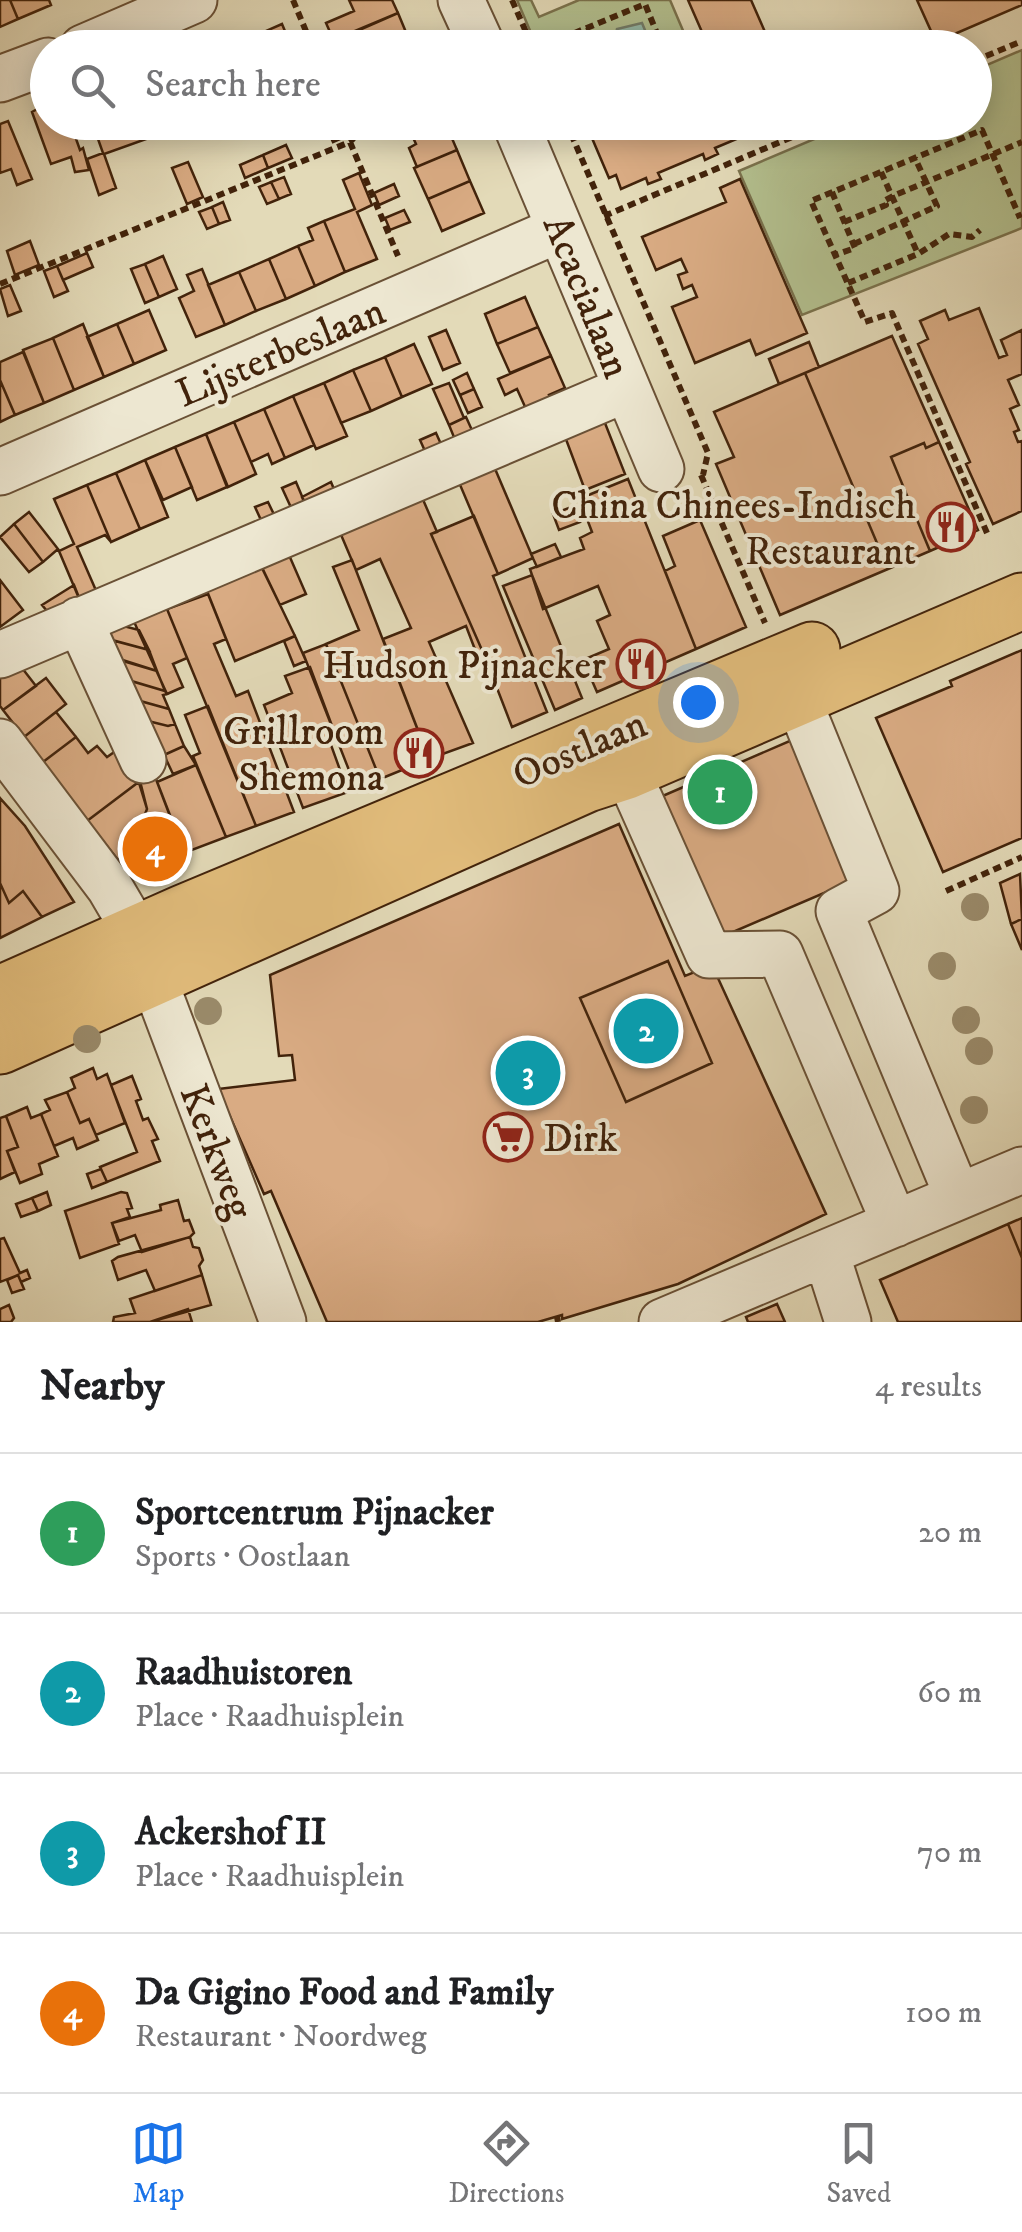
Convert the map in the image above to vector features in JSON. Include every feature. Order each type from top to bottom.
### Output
[{"type":"main road","name":"Oostlaan","points":[[145,957],[587,784],[627,772],[789,680],[1004,548]]},
{"type":"main road","name":"Oostlaan","points":[[145,957],[789,680],[1022,601]]},
{"type":"main road","points":[[0,994],[145,957]]},
{"type":"main road","points":[[0,1046],[145,957]]},
{"type":"street","points":[[125,30],[194,0]]},
{"type":"street","points":[[461,0],[474,30]]},
{"type":"street","points":[[0,79],[30,68]]},
{"type":"street","name":"Acacialaan","points":[[523,140],[626,389],[682,472]]},
{"type":"street","name":"Lijsterbeslaan","points":[[0,472],[560,229]]},
{"type":"street","points":[[0,655],[626,389]]},
{"type":"street","points":[[79,620],[143,760]]},
{"type":"street","points":[[789,680],[876,891],[840,912],[958,1198]]},
{"type":"street","name":"Kerkweg","points":[[0,742],[110,888],[145,957],[283,1322]]},
{"type":"street","points":[[627,772],[709,954],[780,954],[846,928]]},
{"type":"street","points":[[780,954],[895,1224]]},
{"type":"street","points":[[662,1322],[1022,1170]]},
{"type":"street","points":[[826,1253],[848,1322]]},
{"type":"path","points":[[292,0],[306,30]]},
{"type":"path","points":[[512,0],[526,30]]},
{"type":"path","points":[[580,30],[645,4],[656,30]]},
{"type":"path","points":[[992,54],[1022,41]]},
{"type":"path","points":[[573,140],[708,453],[682,472],[789,680]]},
{"type":"path","points":[[604,216],[785,140]]},
{"type":"path","points":[[958,140],[810,201],[865,322],[892,312],[1004,548]]},
{"type":"path","points":[[987,140],[1020,218]]},
{"type":"path","points":[[0,284],[350,142],[413,293]]},
{"type":"path","points":[[844,222],[886,205],[884,201],[893,196],[1022,142]]},
{"type":"path","points":[[854,244],[937,206],[915,158]]},
{"type":"path","points":[[881,172],[918,254]]},
{"type":"path","points":[[832,192],[855,248],[835,256]]},
{"type":"path","points":[[848,284],[918,254],[950,234],[972,237],[980,230]]},
{"type":"path","points":[[946,891],[1022,856]]},
{"type":"shaded area","points":[[517,0],[531,0],[539,17],[579,0],[670,0],[683,30],[530,30]]},
{"type":"shaded area","points":[[642,23],[645,30],[617,30]]},
{"type":"shaded area","points":[[1022,50],[1022,228],[802,315],[739,171],[812,140],[992,140],[992,63]]},
{"type":"building","points":[[0,0],[10,0],[18,19],[0,27]]},
{"type":"building","points":[[10,0],[49,0],[51,5],[18,19]]},
{"type":"building","points":[[349,0],[392,0],[398,13],[359,30],[329,30],[326,23],[354,11]]},
{"type":"building","points":[[688,0],[751,0],[764,30],[701,30]]},
{"type":"building","points":[[917,0],[1022,0],[1022,5],[964,30],[931,30]]},
{"type":"building","points":[[398,13],[405,30],[357,30]]},
{"type":"building","points":[[8,121],[32,179],[17,185],[11,169],[0,173],[0,124]]},
{"type":"building","points":[[42,140],[76,140],[89,170],[75,172],[71,157],[51,164]]},
{"type":"building","points":[[98,140],[143,140],[104,154],[116,188],[99,195],[87,159],[103,153]]},
{"type":"building","points":[[414,140],[453,140],[457,150],[417,167],[409,148],[416,144]]},
{"type":"building","points":[[593,140],[734,140],[715,148],[718,154],[705,160],[703,154],[658,173],[661,179],[648,184],[646,178],[621,189],[616,175],[609,178]]},
{"type":"building","points":[[286,145],[292,158],[268,168],[263,155]]},
{"type":"building","points":[[457,150],[470,181],[428,199],[414,168]]},
{"type":"building","points":[[263,155],[268,168],[245,178],[240,165]]},
{"type":"building","points":[[188,162],[203,197],[187,204],[172,168]]},
{"type":"building","points":[[359,173],[372,205],[357,212],[377,259],[345,272],[324,221],[355,209],[343,180]]},
{"type":"building","points":[[284,177],[291,194],[279,199],[271,182]]},
{"type":"building","points":[[740,179],[807,333],[756,355],[750,340],[695,363],[672,307],[697,297],[692,285],[683,289],[678,275],[687,272],[681,259],[656,270],[642,237],[726,202],[720,188]]},
{"type":"building","points":[[470,181],[484,213],[442,231],[428,199]]},
{"type":"building","points":[[271,182],[279,199],[267,204],[259,187]]},
{"type":"building","points":[[394,184],[399,196],[379,205],[374,193]]},
{"type":"building","points":[[223,202],[230,220],[219,224],[212,207]]},
{"type":"building","points":[[212,207],[219,224],[207,229],[199,212]]},
{"type":"building","points":[[404,210],[410,222],[390,230],[385,218]]},
{"type":"building","points":[[324,221],[345,272],[315,286],[298,246],[313,240],[308,228]]},
{"type":"building","points":[[30,241],[39,265],[15,275],[7,251]]},
{"type":"building","points":[[298,246],[315,286],[286,299],[269,259]]},
{"type":"building","points":[[87,253],[93,267],[63,280],[57,266]]},
{"type":"building","points":[[163,256],[177,289],[159,297],[145,264]]},
{"type":"building","points":[[269,259],[286,299],[256,311],[239,272]]},
{"type":"building","points":[[145,264],[159,297],[145,303],[131,269]]},
{"type":"building","points":[[57,266],[68,291],[54,297],[44,271]]},
{"type":"building","points":[[202,269],[225,325],[196,337],[179,298],[194,291],[187,275]]},
{"type":"building","points":[[239,272],[256,311],[225,325],[208,285]]},
{"type":"building","points":[[10,285],[21,311],[8,316],[0,289]]},
{"type":"building","points":[[525,297],[538,327],[497,344],[485,314]]},
{"type":"building","points":[[979,308],[999,358],[1007,355],[1001,340],[1022,330],[1022,374],[1008,380],[1019,405],[1010,409],[1019,430],[1014,432],[1018,442],[1022,441],[1022,511],[993,524],[918,344],[928,339],[920,321],[945,310],[949,320]]},
{"type":"building","points":[[149,310],[166,350],[134,364],[117,324]]},
{"type":"building","points":[[83,324],[104,377],[74,390],[53,338]]},
{"type":"building","points":[[117,324],[134,364],[104,377],[87,337]]},
{"type":"building","points":[[538,327],[551,356],[510,373],[497,344]]},
{"type":"building","points":[[446,330],[460,363],[443,370],[429,337]]},
{"type":"building","points":[[892,336],[939,442],[926,448],[924,443],[891,457],[930,551],[888,569],[805,373]]},
{"type":"building","points":[[53,338],[74,390],[44,403],[23,350]]},
{"type":"building","points":[[809,342],[819,367],[779,384],[769,359]]},
{"type":"building","points":[[414,344],[432,384],[402,397],[385,357]]},
{"type":"building","points":[[23,352],[44,403],[15,415],[0,380],[0,362]]},
{"type":"building","points":[[551,356],[565,388],[549,395],[556,410],[531,420],[517,389],[505,395],[498,379]]},
{"type":"building","points":[[385,357],[402,397],[371,411],[353,370]]},
{"type":"building","points":[[353,370],[371,411],[341,423],[324,383]]},
{"type":"building","points":[[467,373],[474,389],[460,395],[453,380]]},
{"type":"building","points":[[805,373],[888,569],[780,615],[716,464],[734,457],[714,412]]},
{"type":"building","points":[[0,380],[15,415],[0,422]]},
{"type":"building","points":[[324,383],[347,436],[316,449],[293,396]]},
{"type":"building","points":[[449,383],[464,418],[449,425],[433,389]]},
{"type":"building","points":[[474,389],[482,407],[468,413],[460,395]]},
{"type":"building","points":[[293,396],[314,445],[285,458],[264,409]]},
{"type":"building","points":[[264,409],[285,458],[272,464],[268,454],[251,462],[234,422]]},
{"type":"building","points":[[466,417],[476,439],[458,447],[449,425]]},
{"type":"building","points":[[603,418],[625,474],[585,490],[564,434]]},
{"type":"building","points":[[234,422],[256,474],[228,487],[206,434]]},
{"type":"building","points":[[436,433],[445,453],[429,460],[420,440]]},
{"type":"building","points":[[206,434],[227,487],[197,500],[175,447]]},
{"type":"building","points":[[939,442],[978,530],[930,551],[891,457],[924,443],[926,448]]},
{"type":"building","points":[[175,447],[192,487],[163,500],[145,460]]},
{"type":"building","points":[[490,457],[533,558],[498,574],[455,473]]},
{"type":"building","points":[[145,460],[168,517],[140,529],[116,473]]},
{"type":"building","points":[[116,473],[140,529],[111,542],[87,485]]},
{"type":"building","points":[[628,479],[696,649],[597,692],[583,660],[609,649],[597,621],[610,615],[598,586],[543,609],[530,569],[584,549],[580,538],[592,532],[587,519],[594,516],[586,496]]},
{"type":"building","points":[[296,482],[307,508],[294,514],[282,488]]},
{"type":"building","points":[[331,482],[338,499],[309,513],[302,497]]},
{"type":"building","points":[[87,485],[111,542],[105,535],[77,547],[101,602],[84,610],[59,551],[74,544],[54,499]]},
{"type":"building","points":[[418,488],[437,532],[431,534],[494,684],[489,686],[466,626],[429,642],[473,743],[429,759],[383,639],[411,628],[380,559],[356,570],[336,523]]},
{"type":"building","points":[[268,502],[279,525],[266,531],[255,507]]},
{"type":"building","points":[[574,506],[580,522],[559,530],[553,514]]},
{"type":"building","points":[[29,512],[58,549],[43,562],[14,524]]},
{"type":"building","points":[[474,516],[498,574],[493,576],[547,712],[512,727],[431,534]]},
{"type":"building","points":[[700,520],[746,627],[696,649],[665,571],[675,566],[663,536]]},
{"type":"building","points":[[14,524],[43,562],[29,572],[0,537]]},
{"type":"building","points":[[555,544],[561,557],[537,567],[531,554]]},
{"type":"building","points":[[289,555],[306,594],[280,605],[262,568]]},
{"type":"building","points":[[257,557],[295,636],[235,661],[205,586]]},
{"type":"building","points":[[352,560],[429,759],[380,779],[326,644],[359,630],[333,567]]},
{"type":"building","points":[[532,575],[582,698],[555,710],[503,586]]},
{"type":"building","points":[[0,580],[23,610],[0,627]]},
{"type":"building","points":[[74,585],[84,610],[47,611],[42,605]]},
{"type":"building","points":[[208,594],[226,639],[214,644],[236,696],[248,691],[294,812],[256,826],[167,609]]},
{"type":"building","points":[[167,609],[187,658],[173,664],[183,687],[167,694],[130,613],[145,617]]},
{"type":"building","points":[[108,622],[139,630],[149,650],[101,637]]},
{"type":"building","points":[[295,636],[306,661],[294,666],[284,641]]},
{"type":"building","points":[[115,641],[149,650],[157,671],[110,656]]},
{"type":"building","points":[[326,644],[380,779],[356,788],[303,653]]},
{"type":"building","points":[[1022,650],[1022,838],[943,872],[876,718],[952,686],[950,681]]},
{"type":"building","points":[[1022,650],[1022,838],[943,872],[876,718],[952,686],[950,681]]},
{"type":"building","points":[[15,659],[36,686],[3,710],[0,671]]},
{"type":"building","points":[[123,661],[157,671],[165,691],[118,677]]},
{"type":"building","points":[[310,667],[334,731],[327,734],[348,792],[303,808],[264,705],[292,693],[285,676]]},
{"type":"building","points":[[46,678],[66,704],[24,737],[3,710]]},
{"type":"building","points":[[131,681],[165,691],[169,709],[126,697]]},
{"type":"building","points":[[140,701],[169,709],[175,724],[148,721]]},
{"type":"building","points":[[208,706],[256,826],[226,837],[193,756],[200,753],[185,715]]},
{"type":"building","points":[[56,712],[76,737],[43,762],[24,737]]},
{"type":"building","points":[[148,721],[175,724],[184,746],[164,755]]},
{"type":"building","points":[[76,737],[88,753],[97,746],[107,757],[120,748],[140,781],[87,821],[43,762]]},
{"type":"building","points":[[799,737],[859,878],[719,938],[658,798]]},
{"type":"building","points":[[184,746],[196,765],[173,774],[164,755]]},
{"type":"building","points":[[196,765],[226,837],[184,853],[157,782]]},
{"type":"building","points":[[151,766],[183,849],[144,865],[135,841],[147,809],[136,773]]},
{"type":"building","points":[[140,781],[147,809],[135,841],[139,851],[118,860],[87,821]]},
{"type":"building","points":[[0,798],[25,826],[74,902],[42,917],[23,891],[9,903],[0,883]]},
{"type":"building","points":[[619,824],[685,976],[712,965],[826,1214],[678,1284],[562,1319],[562,1315],[538,1322],[327,1322],[271,1191],[264,1194],[218,1089],[295,1080],[292,1055],[279,1056],[270,975]]},
{"type":"building","points":[[1020,874],[1022,919],[1011,924],[1000,883]]},
{"type":"building","points":[[0,883],[9,903],[23,891],[42,917],[0,938]]},
{"type":"building","points":[[1022,919],[1022,950],[1011,924]]},
{"type":"building","points":[[668,961],[712,1063],[626,1102],[580,998]]},
{"type":"building","points":[[93,1068],[97,1079],[107,1074],[125,1123],[96,1135],[89,1119],[80,1123],[67,1092],[75,1088],[71,1078]]},
{"type":"building","points":[[132,1076],[141,1099],[136,1101],[143,1120],[148,1118],[158,1139],[152,1141],[160,1161],[107,1182],[100,1167],[137,1152],[111,1085]]},
{"type":"building","points":[[67,1092],[80,1123],[89,1119],[98,1140],[77,1149],[73,1138],[54,1146],[41,1114],[50,1110],[45,1100]]},
{"type":"building","points":[[27,1107],[31,1118],[41,1114],[58,1156],[39,1164],[42,1174],[20,1183],[7,1151],[18,1147],[6,1116]]},
{"type":"building","points":[[6,1116],[18,1147],[7,1151],[15,1172],[0,1179],[0,1118]]},
{"type":"building","points":[[101,1169],[107,1182],[92,1188],[87,1174]]},
{"type":"building","points":[[47,1192],[51,1205],[38,1211],[32,1198]]},
{"type":"building","points":[[127,1193],[132,1208],[127,1209],[130,1217],[112,1223],[119,1244],[80,1258],[65,1211]]},
{"type":"building","points":[[32,1198],[38,1211],[21,1217],[16,1204]]},
{"type":"building","points":[[178,1200],[184,1221],[189,1220],[194,1233],[190,1237],[142,1252],[135,1235],[119,1241],[112,1223],[161,1210],[160,1205]]},
{"type":"building","points":[[1022,1218],[1022,1258],[1008,1224]]},
{"type":"building","points":[[1008,1224],[1022,1258],[1022,1322],[898,1322],[880,1280]]},
{"type":"building","points":[[190,1237],[203,1260],[199,1266],[202,1275],[155,1291],[146,1270],[118,1280],[112,1261],[118,1257]]},
{"type":"building","points":[[4,1238],[20,1273],[27,1270],[30,1278],[21,1282],[18,1275],[0,1282],[0,1239]]},
{"type":"building","points":[[18,1275],[24,1289],[12,1293],[7,1280]]},
{"type":"building","points":[[202,1275],[211,1305],[150,1322],[113,1322],[114,1317],[135,1313],[130,1299]]},
{"type":"building","points":[[777,1304],[785,1322],[748,1322],[746,1317]]},
{"type":"building","points":[[9,1305],[14,1318],[11,1322],[0,1322],[0,1309]]},
{"type":"building","points":[[188,1309],[192,1322],[150,1322]]},
{"type":"place","name":"China Chinees-Indisch Restaurant","points":[[951,527]]},
{"type":"place","name":"Hudson Pijnacker","points":[[641,664]]},
{"type":"place","name":"Grillroom Shemona","points":[[419,753]]},
{"type":"place","name":"Sportcentrum Pijnacker","points":[[720,792]]},
{"type":"place","name":"Da Gigino Food and Family","points":[[155,849]]},
{"type":"place","name":"Raadhuistoren","points":[[646,1031]]},
{"type":"place","name":"Ackershof II","points":[[528,1073]]},
{"type":"place","name":"Dirk","points":[[508,1137]]}]
